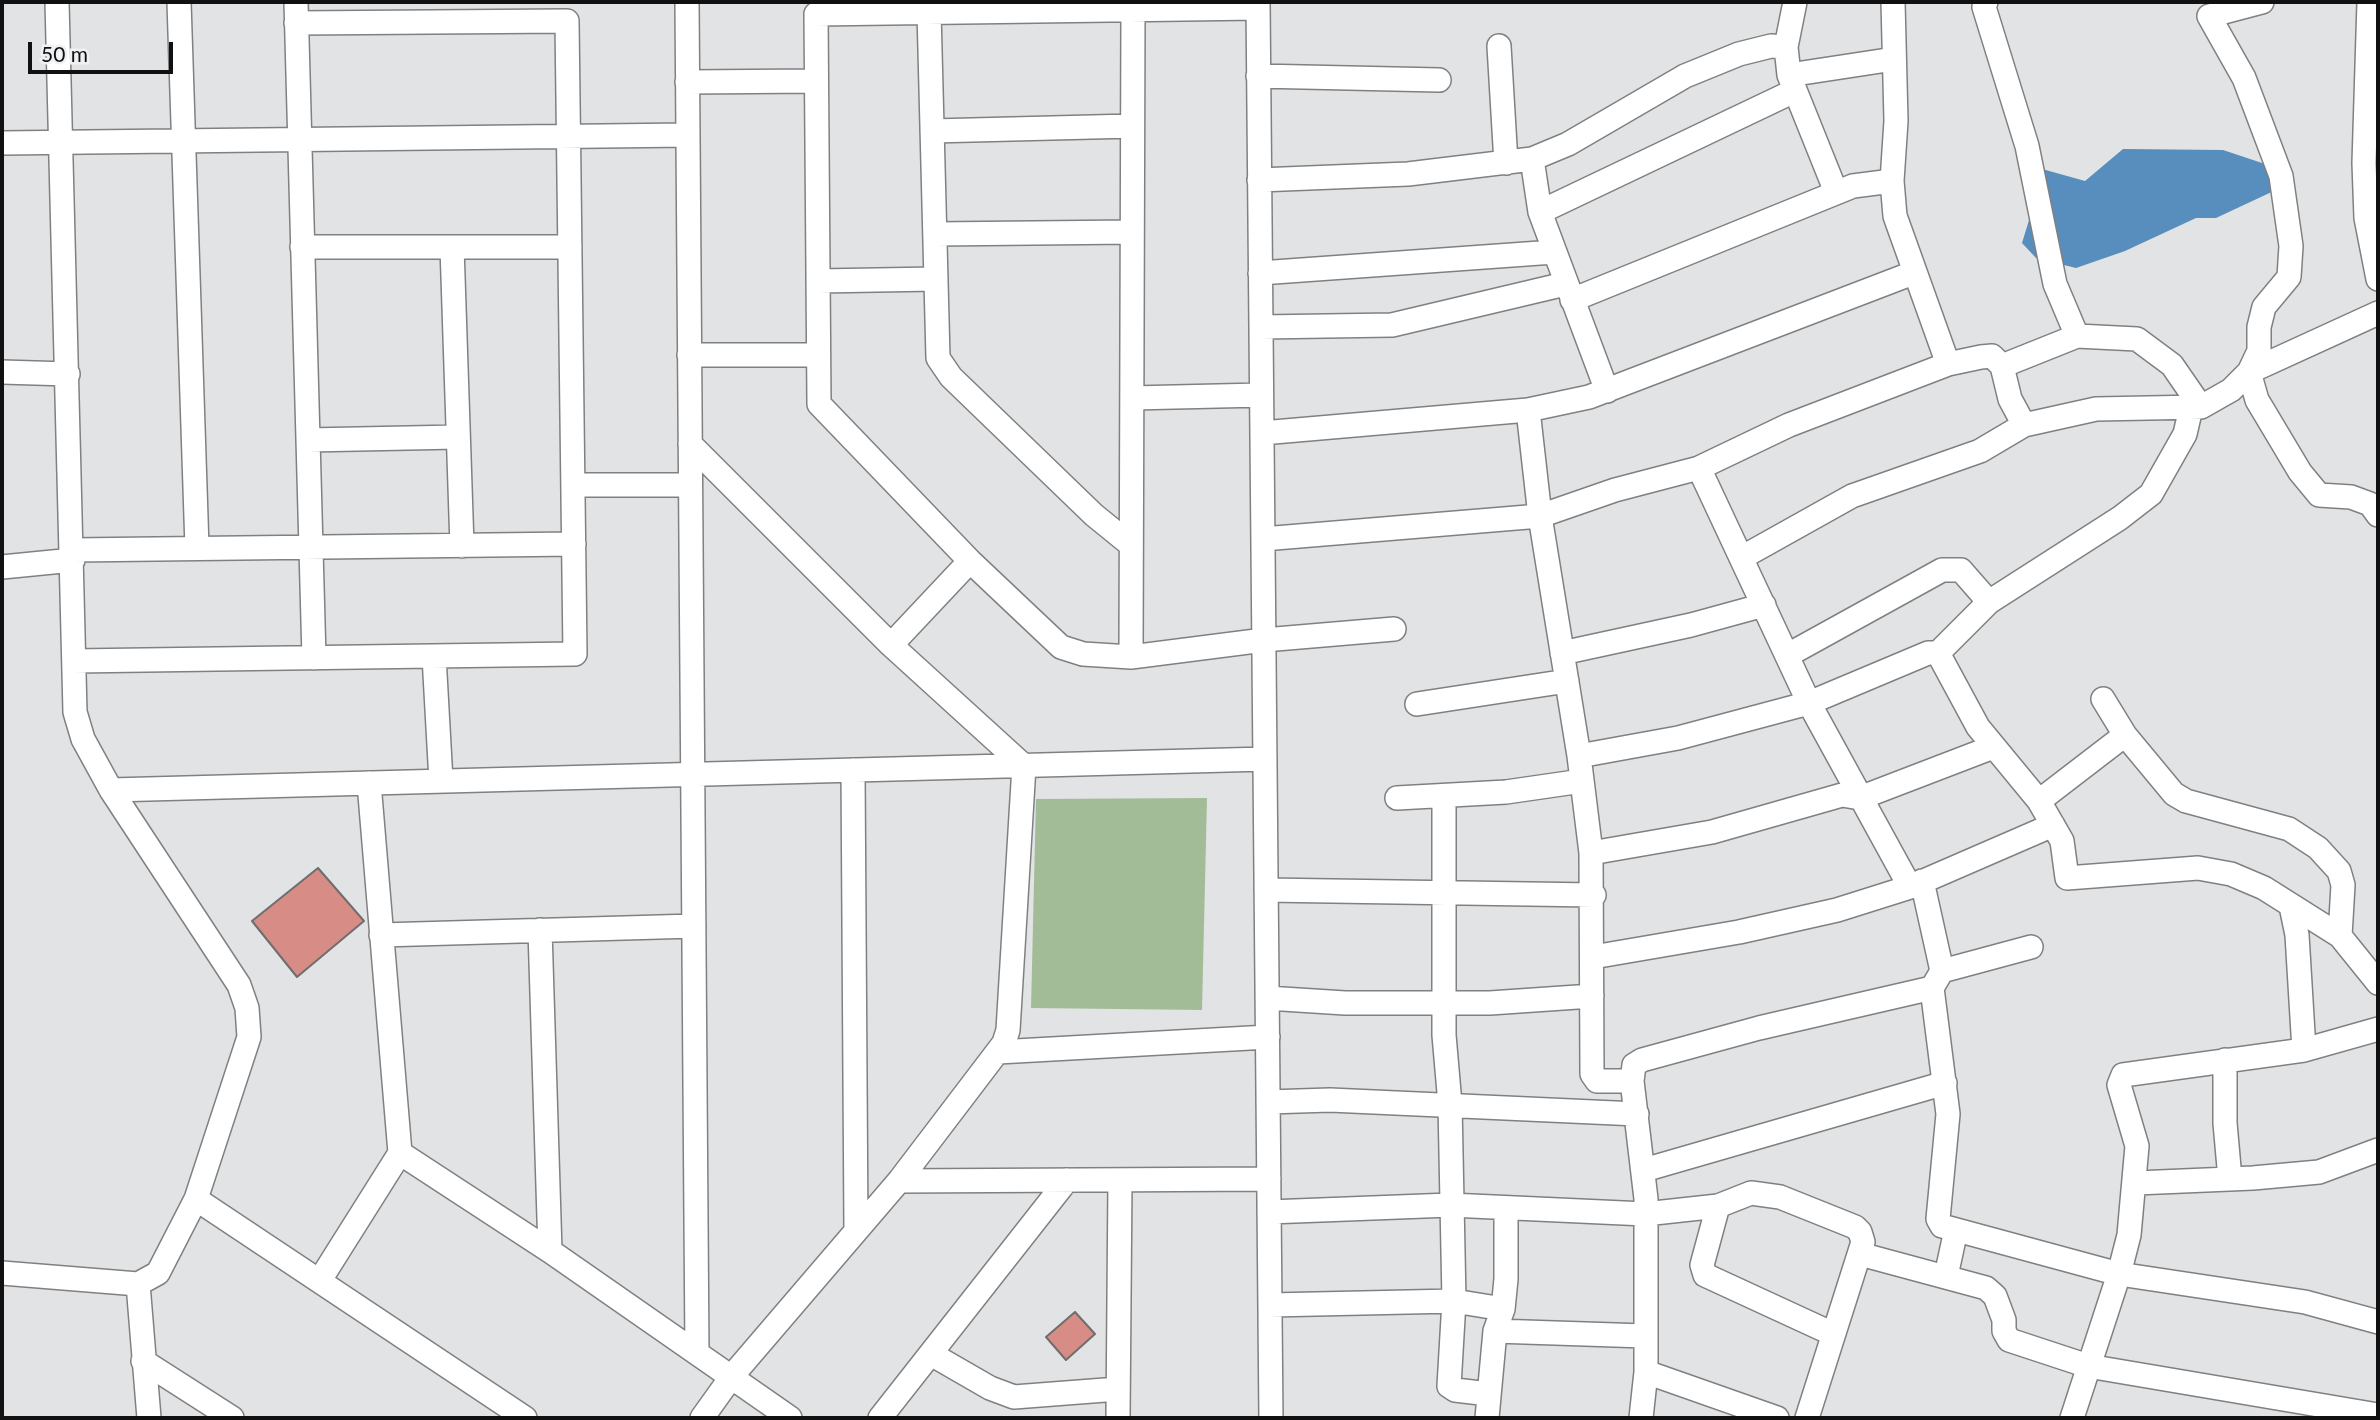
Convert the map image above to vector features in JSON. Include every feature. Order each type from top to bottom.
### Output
[{"type":"street","points":[[2,1273],[138,1284],[158,1272],[197,1199],[249,1037],[247,1008],[239,985],[111,790],[83,738],[75,712],[57,2]]},
{"type":"street","points":[[179,2],[197,548]]},
{"type":"street","points":[[687,2],[697,1353]]},
{"type":"street","points":[[1795,2],[1786,47],[1791,83],[1836,192]]},
{"type":"street","points":[[1893,2],[1896,121],[1892,181],[1895,216],[1913,273],[1948,364]]},
{"type":"street","points":[[1986,2],[1984,7],[2027,146],[2055,284],[2077,337]]},
{"type":"street","points":[[1741,558],[1852,496],[1980,451],[2024,425],[2096,409],[2196,407],[2231,390],[2249,372],[2259,351],[2259,327],[2264,307],[2289,277],[2291,246],[2281,176],[2244,78],[2207,9],[2262,2]]},
{"type":"street","points":[[2369,2],[2364,163],[2366,218],[2375,243],[2378,279]]},
{"type":"street","points":[[1271,1418],[1268,1037],[1267,998],[1264,640],[1262,433],[1261,395],[1261,327],[1258,76],[1258,5],[1133,9],[984,7],[929,12],[816,14],[819,404],[970,561],[1061,647],[1083,654],[1131,657],[1264,640],[1394,629]]},
{"type":"street","points":[[1131,657],[1133,9]]},
{"type":"street","points":[[74,661],[314,658],[575,654],[568,21],[296,12],[314,658]]},
{"type":"street","points":[[929,12],[938,358],[951,377],[1094,515],[1131,545]]},
{"type":"street","points":[[1259,180],[1408,174],[1532,159],[1568,144],[1685,76],[1739,54],[1771,46],[1786,47]]},
{"type":"street","points":[[1499,47],[1506,163]]},
{"type":"street","points":[[1540,212],[1791,83],[1894,59]]},
{"type":"street","points":[[1258,76],[1439,80]]},
{"type":"street","points":[[687,82],[816,81]]},
{"type":"street","points":[[932,131],[1132,126]]},
{"type":"street","points":[[2,143],[688,135]]},
{"type":"street","points":[[1532,159],[1540,212],[1607,391]]},
{"type":"street","points":[[1261,327],[1392,325],[1568,292],[1836,192],[1864,183],[1892,181]]},
{"type":"street","points":[[935,234],[1132,232]]},
{"type":"street","points":[[302,247],[570,247]]},
{"type":"street","points":[[453,247],[462,545]]},
{"type":"street","points":[[1260,274],[1554,252]]},
{"type":"street","points":[[1262,433],[1528,410],[1607,391],[1913,273]]},
{"type":"street","points":[[818,281],[936,279]]},
{"type":"street","points":[[2249,372],[2378,313]]},
{"type":"street","points":[[2002,366],[2077,337],[2137,339],[2172,365],[2196,407]]},
{"type":"street","points":[[689,355],[818,355]]},
{"type":"street","points":[[1263,540],[1540,516],[1615,489],[1699,468],[1772,432],[1948,364],[1992,356],[2002,366],[2010,399],[2024,425]]},
{"type":"street","points":[[2,372],[68,374]]},
{"type":"street","points":[[2249,372],[2257,400],[2300,472],[2319,495],[2351,497],[2370,504],[2378,514]]},
{"type":"street","points":[[1132,398],[1261,395]]},
{"type":"street","points":[[1579,756],[1678,738],[1809,703],[1928,653],[1938,653],[1989,602],[2120,519],[2151,494],[2185,434],[2196,407]]},
{"type":"street","points":[[1528,410],[1540,516],[1579,756],[1591,853],[1594,895],[1592,1076],[1597,1081],[1632,1081]]},
{"type":"street","points":[[308,440],[458,437]]},
{"type":"street","points":[[690,444],[891,645],[1024,766]]},
{"type":"street","points":[[1699,468],[1809,703],[1860,798],[1916,884],[1937,979],[1945,1083],[1948,1127],[1938,1219],[1942,1226],[2119,1273],[2305,1302],[2378,1322]]},
{"type":"street","points":[[573,485],[690,485]]},
{"type":"street","points":[[2,567],[73,555],[197,548],[574,544]]},
{"type":"street","points":[[891,645],[970,561]]},
{"type":"street","points":[[1788,655],[1942,569],[1961,570],[1989,602]]},
{"type":"street","points":[[1562,653],[1691,625],[1764,605]]},
{"type":"street","points":[[1938,653],[1972,716],[1993,747],[2039,802],[2053,825],[2065,853],[2067,878],[2198,868],[2231,874],[2253,883],[2340,936],[2378,983]]},
{"type":"street","points":[[434,656],[441,781]]},
{"type":"street","points":[[1418,704],[1567,681]]},
{"type":"street","points":[[2103,699],[2125,735],[2154,772],[2180,797],[2290,829],[2319,848],[2339,871],[2343,885],[2340,936]]},
{"type":"street","points":[[2039,802],[2125,735]]},
{"type":"street","points":[[1591,853],[1712,832],[1842,795],[1860,798],[1993,747]]},
{"type":"street","points":[[111,790],[1265,759]]},
{"type":"street","points":[[701,1418],[732,1376],[899,1181],[998,1052],[1008,1030],[1024,766]]},
{"type":"street","points":[[853,770],[856,1230]]},
{"type":"street","points":[[1397,798],[1506,792],[1582,781]]},
{"type":"street","points":[[320,1280],[400,1153],[369,783]]},
{"type":"street","points":[[1444,796],[1445,1059],[1450,1104],[1454,1301],[1450,1386],[1455,1390],[1489,1394]]},
{"type":"street","points":[[1593,957],[1811,917],[1916,884],[2053,825]]},
{"type":"street","points":[[1266,890],[1594,895]]},
{"type":"street","points":[[2291,906],[2297,935],[2304,1050]]},
{"type":"street","points":[[381,935],[694,926]]},
{"type":"street","points":[[540,930],[550,1251]]},
{"type":"street","points":[[1641,1418],[1646,1372],[1645,1214],[1644,1170],[1632,1081],[1634,1065],[1642,1060],[1937,979],[2031,947]]},
{"type":"street","points":[[1267,998],[1345,1003],[1520,1003],[1592,996]]},
{"type":"street","points":[[2072,1418],[2119,1273],[2136,1183],[2137,1146],[2119,1085],[2123,1075],[2304,1050],[2378,1029]]},
{"type":"street","points":[[998,1052],[1268,1037]]},
{"type":"street","points":[[2225,1059],[2225,1123],[2230,1178]]},
{"type":"street","points":[[1644,1170],[1945,1083]]},
{"type":"street","points":[[1268,1102],[1330,1100],[1637,1114]]},
{"type":"street","points":[[2136,1183],[2319,1172],[2378,1150]]},
{"type":"street","points":[[400,1153],[550,1251],[790,1418]]},
{"type":"street","points":[[899,1181],[1269,1179]]},
{"type":"street","points":[[880,1418],[1068,1180]]},
{"type":"street","points":[[1118,1418],[1121,1180]]},
{"type":"street","points":[[1269,1213],[1450,1205],[1645,1214],[1718,1206],[1751,1193],[1780,1197],[1855,1227],[1863,1237],[1860,1254],[1807,1418]]},
{"type":"street","points":[[197,1199],[525,1418]]},
{"type":"street","points":[[1718,1206],[1702,1265],[1704,1275],[1833,1334]]},
{"type":"street","points":[[1487,1418],[1495,1331],[1503,1309],[1506,1208]]},
{"type":"street","points":[[1946,1276],[1956,1230]]},
{"type":"street","points":[[1860,1254],[1986,1288],[1994,1296],[2009,1340],[2088,1366],[2378,1415]]},
{"type":"street","points":[[138,1284],[149,1418]]},
{"type":"street","points":[[1270,1305],[1454,1301],[1503,1309]]},
{"type":"street","points":[[1495,1331],[1645,1336]]},
{"type":"street","points":[[931,1354],[990,1388],[1014,1397],[1118,1389]]},
{"type":"street","points":[[144,1361],[232,1418]]},
{"type":"street","points":[[1646,1372],[1777,1418]]},
{"type":"green space","points":[[1207,798],[1202,1010],[1031,1008],[1036,799]]},
{"type":"water","points":[[2123,149],[2223,150],[2274,167],[2278,189],[2216,218],[2196,218],[2125,251],[2076,268],[2036,258],[2022,243],[2033,207],[2035,167],[2085,181]]},
{"type":"building","points":[[318,868],[364,921],[297,977],[252,921]]},
{"type":"building","points":[[1075,1312],[1095,1334],[1066,1360],[1046,1337]]}]
